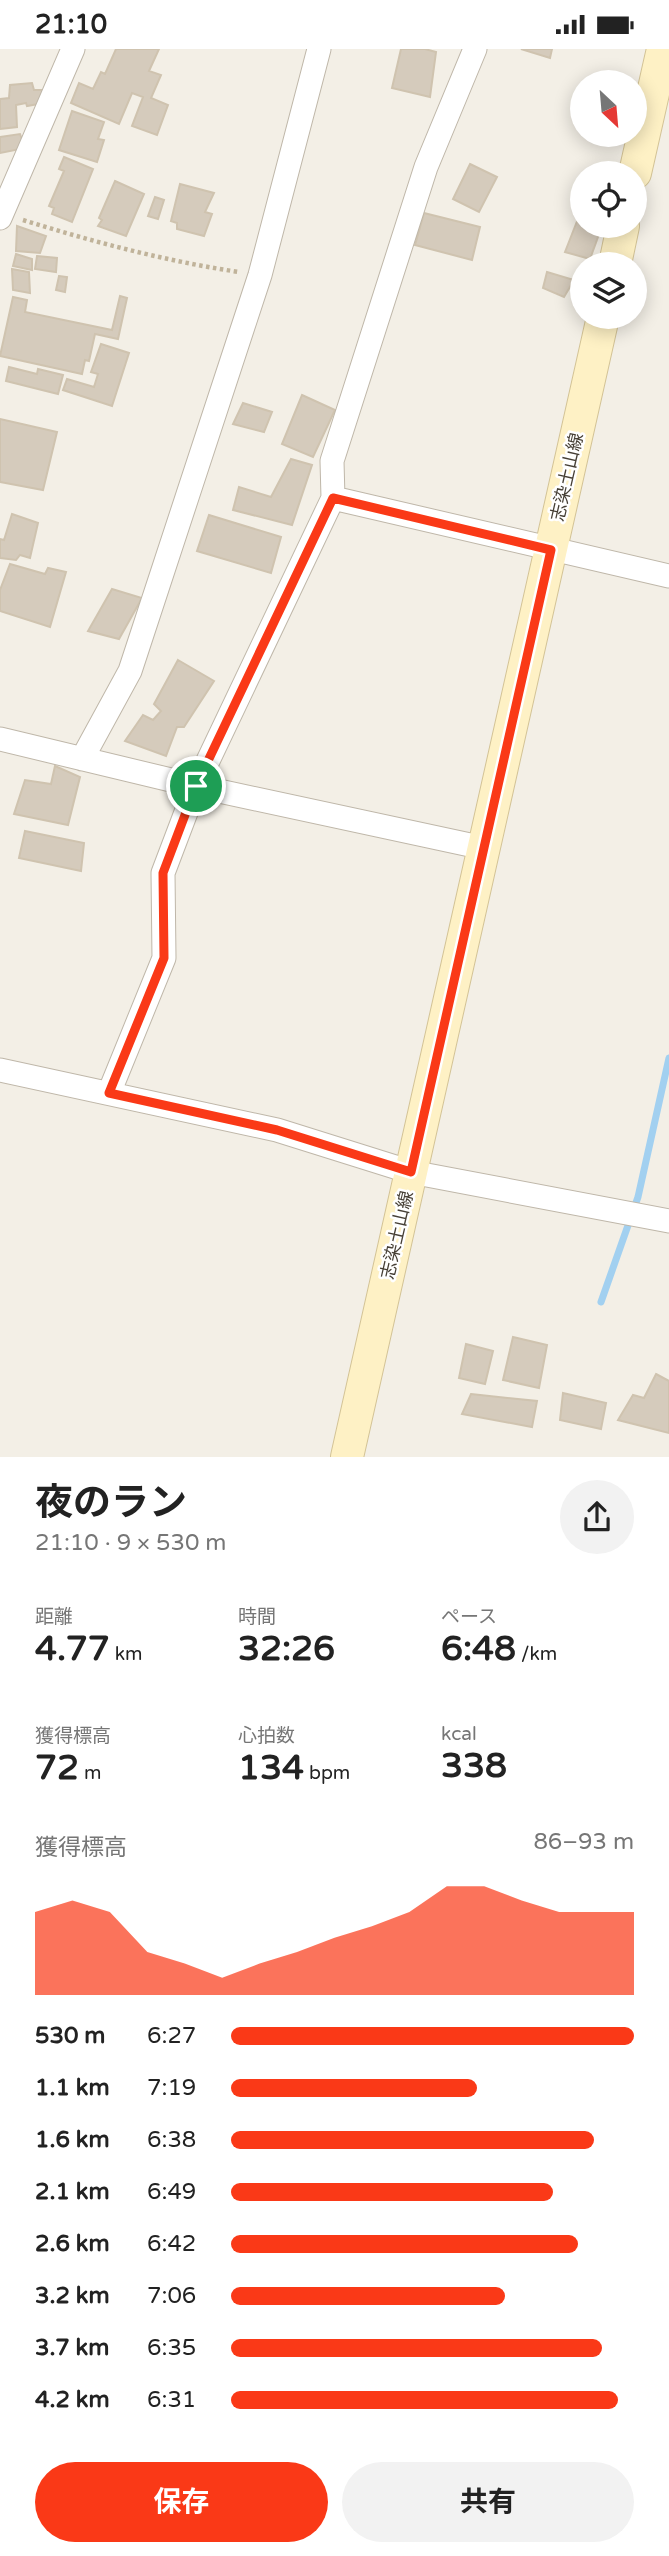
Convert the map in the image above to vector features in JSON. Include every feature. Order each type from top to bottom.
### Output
[{"type":"main road","points":[[638,161],[663,49]]},
{"type":"main road","name":"志染土山線","points":[[347,1457],[600,329]]},
{"type":"street","points":[[1,216],[73,49]]},
{"type":"street","points":[[82,758],[130,671],[260,275],[319,49]]},
{"type":"street","points":[[109,1093],[164,958],[163,873],[196,786],[333,498],[332,461],[340,435],[426,167],[475,49]]},
{"type":"street","points":[[333,498],[669,576]]},
{"type":"street","points":[[0,739],[196,786],[484,848]]},
{"type":"street","points":[[0,1070],[277,1130],[411,1172],[669,1221]]},
{"type":"path","points":[[1,216],[180,263],[260,275]]},
{"type":"building","points":[[116,49],[159,49],[149,71],[161,75],[151,98],[168,105],[157,135],[132,126],[143,97],[132,93],[119,124],[71,103],[79,83],[93,89],[101,72],[105,74]]},
{"type":"building","points":[[401,49],[436,52],[430,97],[392,88]]},
{"type":"building","points":[[521,49],[552,49],[550,58]]},
{"type":"building","points":[[32,83],[34,90],[43,90],[44,103],[16,105],[17,127],[0,129],[0,99],[9,98],[10,85]]},
{"type":"building","points":[[72,111],[104,122],[98,139],[104,140],[97,162],[59,150]]},
{"type":"building","points":[[20,134],[25,148],[0,153],[0,137]]},
{"type":"building","points":[[64,157],[93,169],[72,222],[52,214],[54,208],[49,206],[64,171],[59,169]]},
{"type":"building","points":[[470,164],[497,177],[479,212],[453,199]]},
{"type":"building","points":[[115,181],[144,194],[126,236],[98,226]]},
{"type":"building","points":[[180,184],[214,193],[205,212],[212,214],[204,236],[177,229],[177,223],[171,221]]},
{"type":"building","points":[[155,197],[164,200],[158,219],[148,216]]},
{"type":"building","points":[[424,213],[480,227],[472,260],[415,245]]},
{"type":"building","points":[[17,226],[46,236],[40,253],[16,251]]},
{"type":"building","points":[[570,238],[598,238],[593,252],[565,252]]},
{"type":"building","points":[[16,254],[32,259],[32,270],[13,266]]},
{"type":"building","points":[[37,256],[57,258],[56,272],[35,269]]},
{"type":"building","points":[[12,269],[29,272],[30,293],[13,290]]},
{"type":"building","points":[[547,272],[570,279],[570,287],[564,297],[543,288]]},
{"type":"building","points":[[59,276],[67,277],[65,292],[56,290]]},
{"type":"building","points":[[120,296],[127,298],[118,339],[95,334],[89,361],[85,360],[82,374],[0,356],[13,297],[27,300],[25,312],[112,330]]},
{"type":"building","points":[[101,344],[129,353],[112,406],[63,390],[67,379],[94,387],[98,374],[91,372]]},
{"type":"building","points":[[9,367],[37,374],[38,369],[63,375],[58,394],[6,381]]},
{"type":"building","points":[[302,395],[335,410],[313,457],[282,444]]},
{"type":"building","points":[[243,403],[272,412],[264,432],[233,424]]},
{"type":"building","points":[[0,419],[57,432],[43,490],[0,482]]},
{"type":"building","points":[[291,459],[312,465],[292,525],[233,510],[239,487],[271,497]]},
{"type":"building","points":[[12,514],[38,523],[30,558],[20,555],[16,560],[0,558],[0,539],[4,540]]},
{"type":"building","points":[[209,515],[281,537],[271,573],[197,551]]},
{"type":"building","points":[[10,564],[45,574],[48,568],[66,572],[50,627],[0,611],[0,590]]},
{"type":"building","points":[[112,589],[142,598],[119,639],[88,631]]},
{"type":"building","points":[[178,660],[214,681],[184,727],[177,727],[166,756],[125,741],[143,715],[153,720],[161,711],[154,704]]},
{"type":"building","points":[[55,766],[80,777],[68,825],[14,814],[25,780],[51,784]]},
{"type":"building","points":[[25,831],[84,843],[81,871],[19,858]]},
{"type":"building","points":[[513,1337],[547,1345],[539,1388],[503,1380]]},
{"type":"building","points":[[466,1344],[493,1351],[485,1384],[459,1378]]},
{"type":"building","points":[[656,1374],[669,1381],[669,1433],[618,1420],[633,1395],[644,1398]]},
{"type":"building","points":[[563,1393],[606,1403],[601,1429],[560,1420]]},
{"type":"building","points":[[471,1394],[537,1401],[532,1427],[462,1414]]},
{"type":"waterway","points":[[601,1302],[638,1197],[669,1058]]},
{"type":"route","points":[[333,498],[551,550],[411,1172],[277,1130],[109,1093],[164,958],[163,873],[196,786],[333,498]]}]
